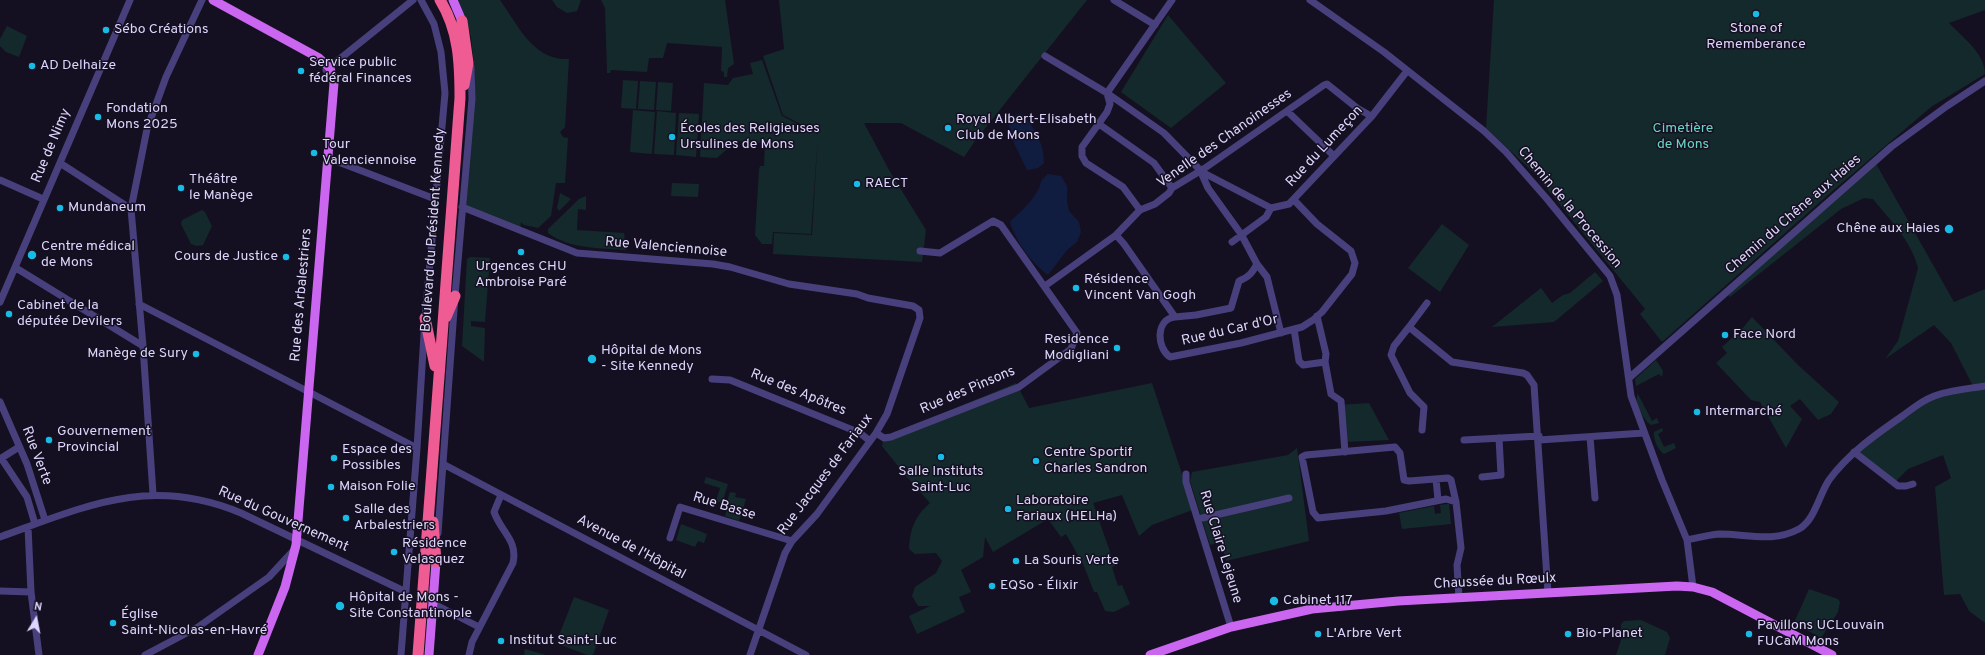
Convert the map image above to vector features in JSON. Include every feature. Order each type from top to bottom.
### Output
[{"type":"highway","name":"Boulevard du Président Kennedy","points":[[431,466],[460,98],[460,58],[451,22],[440,0]]},
{"type":"highway","points":[[460,98],[466,78],[468,63],[462,22]]},
{"type":"highway","points":[[441,333],[455,296]]},
{"type":"highway","points":[[425,318],[427,335],[433,354],[437,392]]},
{"type":"highway","points":[[431,466],[436,562]]},
{"type":"highway","points":[[418,655],[431,466]]},
{"type":"main road","points":[[213,0],[299,45],[319,58],[328,69]]},
{"type":"main road","points":[[453,0],[462,22]]},
{"type":"main road","name":"Rue des Arbalestriers","points":[[258,655],[285,587],[296,544],[334,83],[328,69]]},
{"type":"main road","points":[[429,655],[436,562]]},
{"type":"main road","name":"Chaussée du Rœulx","points":[[1153,654],[1230,627],[1288,613],[1331,607],[1459,598],[1677,586],[1712,592],[1831,655]]},
{"type":"street","name":"Rue de Nimy","points":[[0,302],[16,268],[43,199],[130,0]]},
{"type":"street","points":[[153,494],[142,332],[131,209],[147,129],[166,77],[202,0]]},
{"type":"street","points":[[328,69],[413,0]]},
{"type":"street","name":"Boulevard du Président Kennedy","points":[[401,655],[417,448],[425,318],[445,93],[443,62],[434,24],[421,0]]},
{"type":"street","points":[[1114,0],[1155,25]]},
{"type":"street","points":[[1107,93],[1172,0]]},
{"type":"street","name":"Chemin de la Procession","points":[[1310,0],[1384,52],[1478,127],[1506,152],[1610,276],[1617,295],[1631,396],[1644,433],[1687,540],[1693,588]]},
{"type":"street","name":"Boulevard du Président Kennedy","points":[[436,562],[472,86],[470,47],[462,22]]},
{"type":"street","points":[[1045,56],[1107,93],[1164,133],[1200,170],[1271,208],[1266,217],[1232,242]]},
{"type":"street","name":"Rue du Lumeçon","points":[[1271,208],[1289,204],[1294,200],[1371,116],[1408,71]]},
{"type":"street","name":"Chemin du Chêne aux Haies","points":[[1629,378],[1891,147],[1947,106],[1985,81]]},
{"type":"street","name":"Venelle des Chanoinesses","points":[[1045,286],[1116,235],[1140,210],[1155,204],[1169,193],[1172,188],[1327,84],[1357,108],[1371,116]]},
{"type":"street","points":[[1107,93],[1110,104],[1099,124],[1082,147],[1082,156],[1086,163],[1123,187],[1140,210]]},
{"type":"street","points":[[1287,112],[1334,156]]},
{"type":"street","points":[[1099,124],[1154,163],[1172,188]]},
{"type":"street","points":[[328,158],[435,199]]},
{"type":"street","points":[[60,163],[131,209]]},
{"type":"street","points":[[1200,170],[1208,188],[1241,234],[1257,264],[1267,277],[1281,333]]},
{"type":"street","points":[[0,180],[43,199]]},
{"type":"street","name":"Rue du Car d'Or","points":[[1175,317],[1172,317],[1162,326],[1160,331],[1160,338],[1164,353],[1170,357],[1281,333],[1302,327],[1317,316],[1352,274],[1354,268],[1354,258],[1351,251],[1317,224],[1294,200]]},
{"type":"street","name":"Rue Valenciennoise","points":[[462,207],[577,252],[724,266],[779,282],[857,294],[868,298],[913,306],[919,310]]},
{"type":"street","points":[[920,251],[940,253],[993,221],[1001,224],[1045,286]]},
{"type":"street","points":[[1116,235],[1124,244],[1175,317],[1196,315],[1231,308],[1239,281],[1252,274],[1257,264]]},
{"type":"street","points":[[16,268],[143,346]]},
{"type":"street","name":"Rue des Pinsons","points":[[876,434],[884,438],[891,437],[1019,387],[1071,349],[1077,333],[1045,286]]},
{"type":"street","points":[[1422,430],[1424,407],[1410,393],[1391,355],[1394,346],[1427,303]]},
{"type":"street","points":[[139,304],[417,448]]},
{"type":"street","name":"Rue Jacques de Fariaux","points":[[750,655],[776,574],[785,553],[792,541],[817,514],[876,434],[887,414],[920,318],[919,310]]},
{"type":"street","points":[[1317,316],[1326,354],[1325,362],[1331,394],[1341,401],[1345,452]]},
{"type":"street","points":[[1409,327],[1452,362],[1523,373],[1527,375],[1534,385],[1539,438],[1548,593]]},
{"type":"street","name":"Rue du Car d'Or","points":[[1294,329],[1299,361],[1303,365],[1325,362]]},
{"type":"street","name":"Rue des Apôtres","points":[[712,380],[730,380],[860,433],[870,441]]},
{"type":"street","points":[[1687,540],[1720,534],[1768,538],[1779,536],[1798,529],[1808,520],[1837,469],[1854,452],[1925,400],[1938,395],[1985,386]]},
{"type":"street","name":"Rue Verte","points":[[0,402],[27,464],[45,520]]},
{"type":"street","points":[[1464,440],[1590,437],[1644,433]]},
{"type":"street","points":[[1590,437],[1595,498]]},
{"type":"street","points":[[1482,477],[1501,475],[1498,438]]},
{"type":"street","points":[[1,459],[19,447]]},
{"type":"street","points":[[1456,502],[1450,499],[1438,500],[1410,507],[1323,518],[1314,516],[1302,457],[1306,455],[1395,447],[1400,453],[1402,476],[1407,481],[1448,478],[1451,480],[1456,502],[1461,548],[1457,565],[1459,598]]},
{"type":"street","points":[[1854,452],[1898,486],[1913,484]]},
{"type":"street","name":"Rue Verte","points":[[1,459],[27,497],[31,525],[31,592],[39,655]]},
{"type":"street","name":"Avenue de l'Hôpital","points":[[443,464],[806,655]]},
{"type":"street","name":"Rue Claire Lejeune","points":[[1186,474],[1186,482],[1230,627]]},
{"type":"street","points":[[1436,479],[1438,500]]},
{"type":"street","name":"Rue du Gouvernement","points":[[0,537],[85,506],[120,498],[153,494],[202,499],[241,513],[296,544],[406,592]]},
{"type":"street","points":[[469,655],[472,642],[479,626],[513,563],[515,554],[513,545],[494,512],[501,495]]},
{"type":"street","points":[[1198,519],[1289,498]]},
{"type":"street","name":"Rue Basse","points":[[670,538],[680,507],[792,541]]},
{"type":"street","points":[[145,655],[198,627],[269,577],[296,544]]},
{"type":"street","points":[[0,591],[31,592]]},
{"type":"street","points":[[433,606],[438,606],[479,626]]},
{"type":"green space","points":[[458,0],[500,0],[520,30],[536,48],[556,58],[569,59],[565,127],[560,132],[563,137],[568,138],[565,183],[556,183],[551,216],[538,228],[524,225],[521,222],[520,231],[466,209],[475,76],[471,37]]},
{"type":"green space","points":[[552,0],[581,0],[577,11],[567,13],[557,7]]},
{"type":"green space","points":[[601,0],[725,0],[734,64],[728,68],[727,77],[724,77],[724,72],[721,71],[722,47],[667,43],[663,58],[649,58],[647,72],[611,70],[610,73],[607,73],[605,8]]},
{"type":"green space","name":"Royal Albert-Elisabeth Club de Mons","points":[[779,0],[1087,0],[975,141],[964,157],[901,123],[864,123],[889,170],[926,230],[922,262],[773,254],[774,233],[812,235],[818,133],[783,115],[763,56],[784,49]]},
{"type":"green space","name":"Cimetière de Mons","points":[[1494,0],[1985,0],[1985,10],[1949,23],[1977,52],[1984,66],[1985,74],[1931,107],[1829,194],[1662,342],[1640,314],[1645,309],[1535,174],[1486,128]]},
{"type":"green space","points":[[1168,15],[1226,83],[1171,128],[1121,92]]},
{"type":"green space","points":[[7,26],[27,36],[19,57],[6,52],[0,46],[0,39]]},
{"type":"green space","points":[[762,60],[782,116],[818,134],[811,234],[773,232],[772,244],[762,244],[755,235],[759,170],[760,166],[764,166],[765,143],[736,141],[717,158],[700,157],[704,83],[728,85],[733,78],[753,74],[750,63]]},
{"type":"green space","points":[[623,80],[638,81],[636,109],[621,108]]},
{"type":"green space","points":[[640,81],[656,82],[654,110],[638,109]]},
{"type":"green space","points":[[658,82],[673,83],[671,111],[656,110]]},
{"type":"green space","points":[[633,110],[655,112],[652,154],[630,152]]},
{"type":"green space","points":[[657,111],[676,113],[674,155],[654,154]]},
{"type":"green space","points":[[679,113],[699,114],[696,157],[676,155]]},
{"type":"green space","points":[[1875,162],[1954,302],[1985,289],[1985,623],[1969,611],[1960,594],[1944,595],[1935,487],[1951,478],[1943,455],[1908,469],[1894,483],[1854,452],[1925,400],[1974,388],[1951,343],[1934,325],[1885,359],[1898,341],[1918,268],[1906,240],[1893,223],[1873,199],[1864,198],[1841,209],[1730,297],[1725,292]]},
{"type":"green space","points":[[672,183],[699,184],[698,197],[671,196]]},
{"type":"green space","points":[[560,193],[571,199],[559,211],[557,208]]},
{"type":"green space","points":[[586,196],[586,210],[578,209],[577,230],[624,233],[626,250],[575,245],[556,238],[548,233],[548,229],[579,199]]},
{"type":"green space","points":[[202,210],[205,212],[212,226],[203,245],[197,246],[191,244],[181,224],[182,220]]},
{"type":"green space","points":[[1442,224],[1469,245],[1440,292],[1408,268]]},
{"type":"green space","points":[[470,257],[490,258],[485,322],[471,321],[471,326],[485,328],[484,362],[462,346],[467,259]]},
{"type":"green space","points":[[1595,272],[1603,281],[1554,322],[1492,327],[1541,288],[1552,303],[1563,295],[1570,293]]},
{"type":"green space","points":[[1752,317],[1798,365],[1839,402],[1831,414],[1818,420],[1800,399],[1790,406],[1802,419],[1786,448],[1760,402],[1751,400],[1716,363],[1727,353],[1722,347],[1742,329]]},
{"type":"green space","points":[[1656,360],[1663,371],[1662,377],[1659,374],[1636,386],[1635,379]]},
{"type":"green space","name":"Centre Sportif Charles Sandron","points":[[1016,383],[1029,408],[1152,383],[1195,509],[1152,525],[1139,536],[1122,495],[1093,503],[1115,566],[1112,567],[1118,586],[1122,585],[1130,604],[1114,612],[1105,611],[1097,592],[1094,592],[1084,566],[1066,534],[1061,537],[1048,519],[993,552],[985,537],[983,557],[961,570],[971,592],[959,597],[965,612],[917,634],[909,616],[930,606],[918,606],[912,596],[915,587],[936,573],[942,561],[936,553],[915,554],[909,549],[914,523],[930,503],[882,446],[884,438]]},
{"type":"green space","points":[[1638,394],[1652,421],[1657,418],[1659,423],[1651,425],[1645,419],[1638,405]]},
{"type":"green space","points":[[1369,403],[1389,440],[1344,442],[1338,405]]},
{"type":"green space","points":[[1662,428],[1663,431],[1658,434],[1664,447],[1674,443],[1676,448],[1664,454],[1658,447],[1654,435],[1654,432]]},
{"type":"green space","points":[[1297,448],[1309,541],[1226,561],[1221,542],[1210,545],[1190,481],[1192,472],[1288,455]]},
{"type":"green space","points":[[706,477],[728,484],[722,503],[716,501],[720,488],[704,483]]},
{"type":"green space","points":[[730,492],[736,493],[735,497],[746,499],[739,521],[725,516],[727,509],[725,508]]},
{"type":"green space","points":[[1449,504],[1451,524],[1402,529],[1399,513],[1434,506],[1435,514],[1441,513],[1440,505]]},
{"type":"green space","points":[[681,524],[707,534],[704,543],[698,541],[695,547],[676,540]]},
{"type":"green space","points":[[1809,589],[1838,599],[1840,602],[1838,612],[1821,638],[1794,623]]},
{"type":"green space","points":[[574,597],[609,610],[593,655],[587,655],[556,643]]},
{"type":"green space","points":[[1641,620],[1667,632],[1670,638],[1665,655],[1616,655],[1621,640],[1621,624],[1624,621]]},
{"type":"green space","points":[[525,649],[546,655],[524,655]]},
{"type":"water","points":[[1017,114],[1024,115],[1041,143],[1044,163],[1038,168],[1027,170],[1014,143],[1008,122],[1012,116]]},
{"type":"water","points":[[1048,174],[1061,176],[1067,186],[1067,202],[1069,211],[1079,222],[1081,232],[1077,242],[1067,250],[1048,275],[1025,252],[1016,237],[1010,222],[1031,200],[1039,189],[1042,179]]},
{"type":"place","name":"Stone of Rememberance","points":[[1756,14]]},
{"type":"place","name":"Sébo Créations","points":[[106,30]]},
{"type":"place","name":"AD Delhaize","points":[[32,66]]},
{"type":"place","name":"Service public fédéral Finances","points":[[301,71]]},
{"type":"place","name":"Fondation Mons 2025","points":[[98,117]]},
{"type":"place","name":"Royal Albert-Elisabeth Club de Mons","points":[[948,128]]},
{"type":"place","name":"Écoles des Religieuses Ursulines de Mons","points":[[672,137]]},
{"type":"place","name":"Tour Valenciennoise","points":[[314,153]]},
{"type":"place","name":"RAECT","points":[[857,184]]},
{"type":"place","name":"Théâtre le Manège","points":[[181,188]]},
{"type":"place","name":"Mundaneum","points":[[60,208]]},
{"type":"place","name":"Chêne aux Haies","points":[[1949,229]]},
{"type":"place","name":"Urgences CHU Ambroise Paré","points":[[521,252]]},
{"type":"place","name":"Centre médical de Mons","points":[[32,255]]},
{"type":"place","name":"Cours de Justice","points":[[286,257]]},
{"type":"place","name":"Résidence Vincent Van Gogh","points":[[1076,288]]},
{"type":"place","name":"Cabinet de la députée Devilers","points":[[9,314]]},
{"type":"place","name":"Face Nord","points":[[1725,335]]},
{"type":"place","name":"Residence Modigliani","points":[[1117,348]]},
{"type":"place","name":"Manège de Sury","points":[[196,354]]},
{"type":"place","name":"Hôpital de Mons - Site Kennedy","points":[[592,359]]},
{"type":"place","name":"Intermarché","points":[[1697,412]]},
{"type":"place","name":"Gouvernement Provincial","points":[[49,440]]},
{"type":"place","name":"Salle Instituts Saint-Luc","points":[[941,457]]},
{"type":"place","name":"Espace des Possibles","points":[[334,458]]},
{"type":"place","name":"Centre Sportif Charles Sandron","points":[[1036,461]]},
{"type":"place","name":"Maison Folie","points":[[331,487]]},
{"type":"place","name":"Laboratoire Fariaux (HELHa)","points":[[1008,509]]},
{"type":"place","name":"Salle des Arbalestriers","points":[[346,518]]},
{"type":"place","name":"Résidence Velasquez","points":[[394,552]]},
{"type":"place","name":"La Souris Verte","points":[[1016,561]]},
{"type":"place","name":"EQSo - Élixir","points":[[992,586]]},
{"type":"place","name":"Cabinet 117","points":[[1274,601]]},
{"type":"place","name":"Hôpital de Mons - Site Constantinople","points":[[340,606]]},
{"type":"place","name":"Église Saint-Nicolas-en-Havré","points":[[113,623]]},
{"type":"place","name":"L'Arbre Vert","points":[[1318,634]]},
{"type":"place","name":"Bio-Planet","points":[[1568,634]]},
{"type":"place","name":"Pavillons UCLouvain FUCaM Mons","points":[[1749,634]]},
{"type":"place","name":"Institut Saint-Luc","points":[[501,641]]}]
